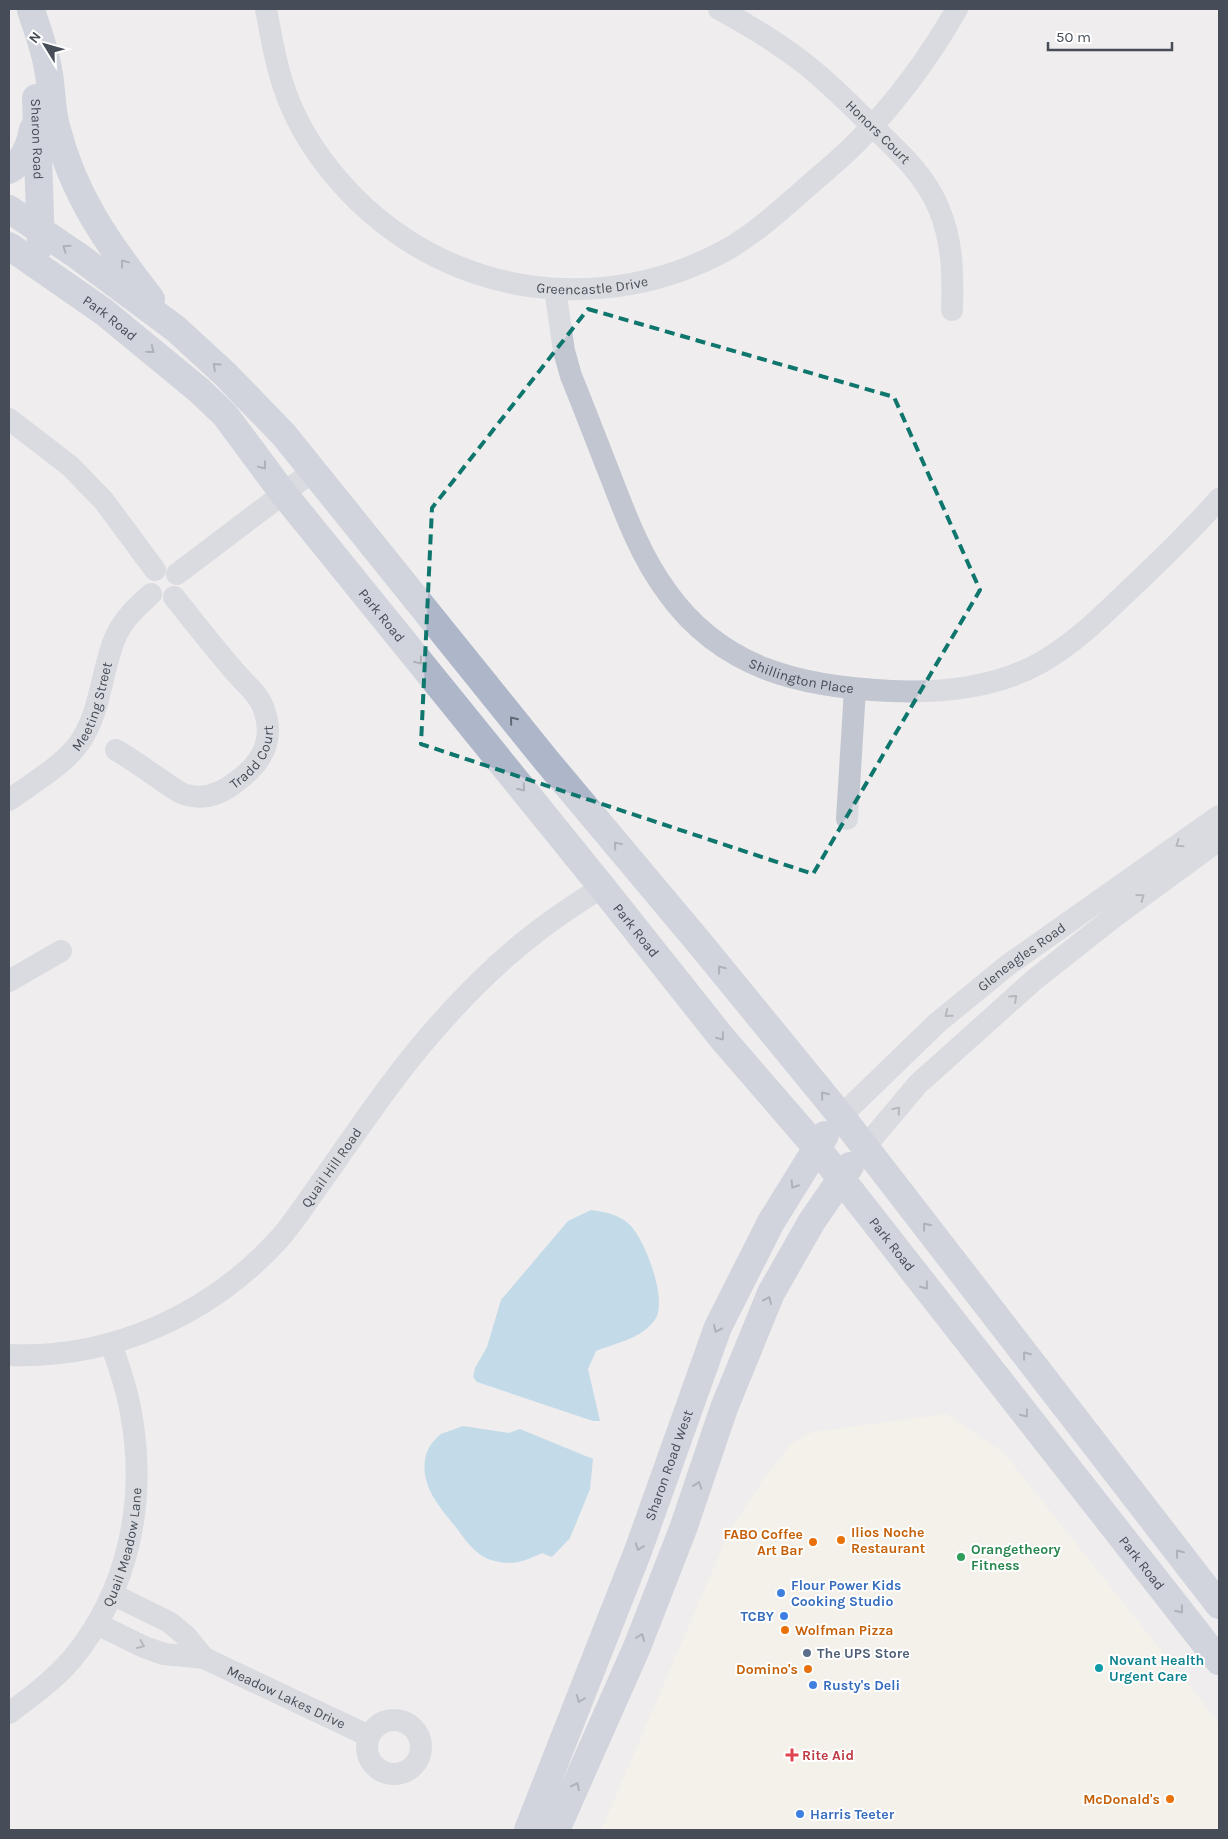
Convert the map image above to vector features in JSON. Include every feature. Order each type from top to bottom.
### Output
[{"type":"main road","name":"Sharon Road","points":[[31,9],[37,107],[42,269]]},
{"type":"main road","points":[[31,9],[48,68],[55,124],[76,185],[97,226],[176,329]]},
{"type":"main road","points":[[9,170],[22,158],[31,141],[37,107]]},
{"type":"main road","points":[[9,209],[176,329],[251,400],[284,435],[546,760],[841,1116],[1219,1605]]},
{"type":"main road","name":"Park Road","points":[[9,246],[104,312],[200,391],[225,415],[284,493],[722,1038],[817,1148],[1219,1661]]},
{"type":"main road","name":"Sharon Road West","points":[[528,1830],[638,1551],[718,1327],[771,1222],[824,1136],[841,1116]]},
{"type":"main road","points":[[556,1830],[637,1647],[683,1529],[724,1408],[771,1293],[812,1221],[865,1147]]},
{"type":"street","name":"Greencastle Drive","points":[[266,9],[275,60],[286,96],[297,120],[325,164],[342,185],[371,214],[403,238],[436,258],[460,268],[497,280],[527,286],[590,290],[653,279],[691,266],[727,249],[775,216],[860,140],[900,94],[923,63],[958,9]]},
{"type":"street","name":"Honors Court","points":[[719,9],[800,60],[836,90],[919,173],[938,207],[950,249],[953,271],[952,310]]},
{"type":"street","name":"Shillington Place","points":[[555,289],[564,352],[571,376],[631,528],[648,563],[668,593],[691,620],[709,636],[749,662],[782,676],[816,684],[855,689],[920,692],[960,689],[986,684],[1019,673],[1042,662],[1082,635],[1188,535],[1219,499]]},
{"type":"street","points":[[9,419],[70,466],[104,501],[155,570]]},
{"type":"street","points":[[177,574],[313,471]]},
{"type":"street","points":[[167,567],[177,574],[180,586],[174,597],[162,600],[151,594],[148,588],[148,581],[155,570],[167,567]]},
{"type":"street","name":"Meeting Street","points":[[9,800],[64,760],[79,744],[94,714],[116,637],[125,619],[151,594]]},
{"type":"street","name":"Tradd Court","points":[[116,750],[185,795],[200,797],[218,794],[232,786],[248,774],[263,753],[268,737],[268,720],[262,705],[253,690],[237,674],[174,597]]},
{"type":"street","points":[[847,819],[855,689]]},
{"type":"street","name":"Gleneagles Road","points":[[841,1116],[937,1022],[1008,964],[1219,816]]},
{"type":"street","name":"Gleneagles Road","points":[[865,1147],[918,1084],[1034,980],[1115,916],[1219,840]]},
{"type":"street","name":"Quail Hill Road","points":[[9,1355],[35,1355],[111,1344],[139,1335],[177,1318],[216,1295],[249,1268],[279,1238],[418,1049],[454,1008],[493,969],[534,934],[602,887]]},
{"type":"street","points":[[9,981],[61,951]]},
{"type":"street","name":"Quail Meadow Lane","points":[[9,1714],[38,1692],[71,1660],[97,1624],[119,1579],[130,1543],[136,1507],[137,1452],[131,1412],[111,1344]]},
{"type":"street","name":"Meadow Lakes Drive","points":[[112,1594],[169,1622],[186,1636],[204,1658]]},
{"type":"street","name":"Meadow Lakes Drive","points":[[97,1624],[144,1647],[164,1654],[204,1658],[369,1736]]},
{"type":"highlighted area","points":[[588,309],[894,397],[980,590],[813,874],[421,744],[432,508]]},
{"type":"shaded area","points":[[946,1414],[1004,1453],[1219,1723],[1219,1830],[601,1830],[730,1530],[765,1477],[792,1443],[813,1432]]},
{"type":"water","points":[[591,1210],[616,1216],[629,1224],[642,1242],[653,1269],[659,1297],[659,1309],[651,1325],[629,1339],[596,1351],[588,1369],[600,1421],[593,1421],[477,1382],[473,1377],[475,1368],[487,1347],[501,1300],[568,1221]]},
{"type":"water","points":[[463,1426],[509,1433],[520,1429],[593,1459],[590,1489],[570,1538],[552,1557],[542,1553],[523,1561],[511,1563],[485,1558],[470,1546],[442,1510],[432,1494],[425,1475],[426,1455],[434,1441],[441,1434]]},
{"type":"place","name":"Ilios Noche Restaurant","points":[[841,1540]]},
{"type":"place","name":"FABO Coffee Art Bar","points":[[813,1542]]},
{"type":"place","name":"Orangetheory Fitness","points":[[961,1557]]},
{"type":"place","name":"Flour Power Kids Cooking Studio","points":[[781,1593]]},
{"type":"place","name":"TCBY","points":[[784,1616]]},
{"type":"place","name":"Wolfman Pizza","points":[[785,1630]]},
{"type":"place","name":"The UPS Store","points":[[807,1653]]},
{"type":"place","name":"Novant Health Urgent Care","points":[[1099,1668]]},
{"type":"place","name":"Domino's","points":[[808,1669]]},
{"type":"place","name":"Rusty's Deli","points":[[813,1685]]},
{"type":"place","name":"Rite Aid","points":[[792,1755]]},
{"type":"place","name":"McDonald's","points":[[1170,1799]]},
{"type":"place","name":"Harris Teeter","points":[[800,1814]]}]
